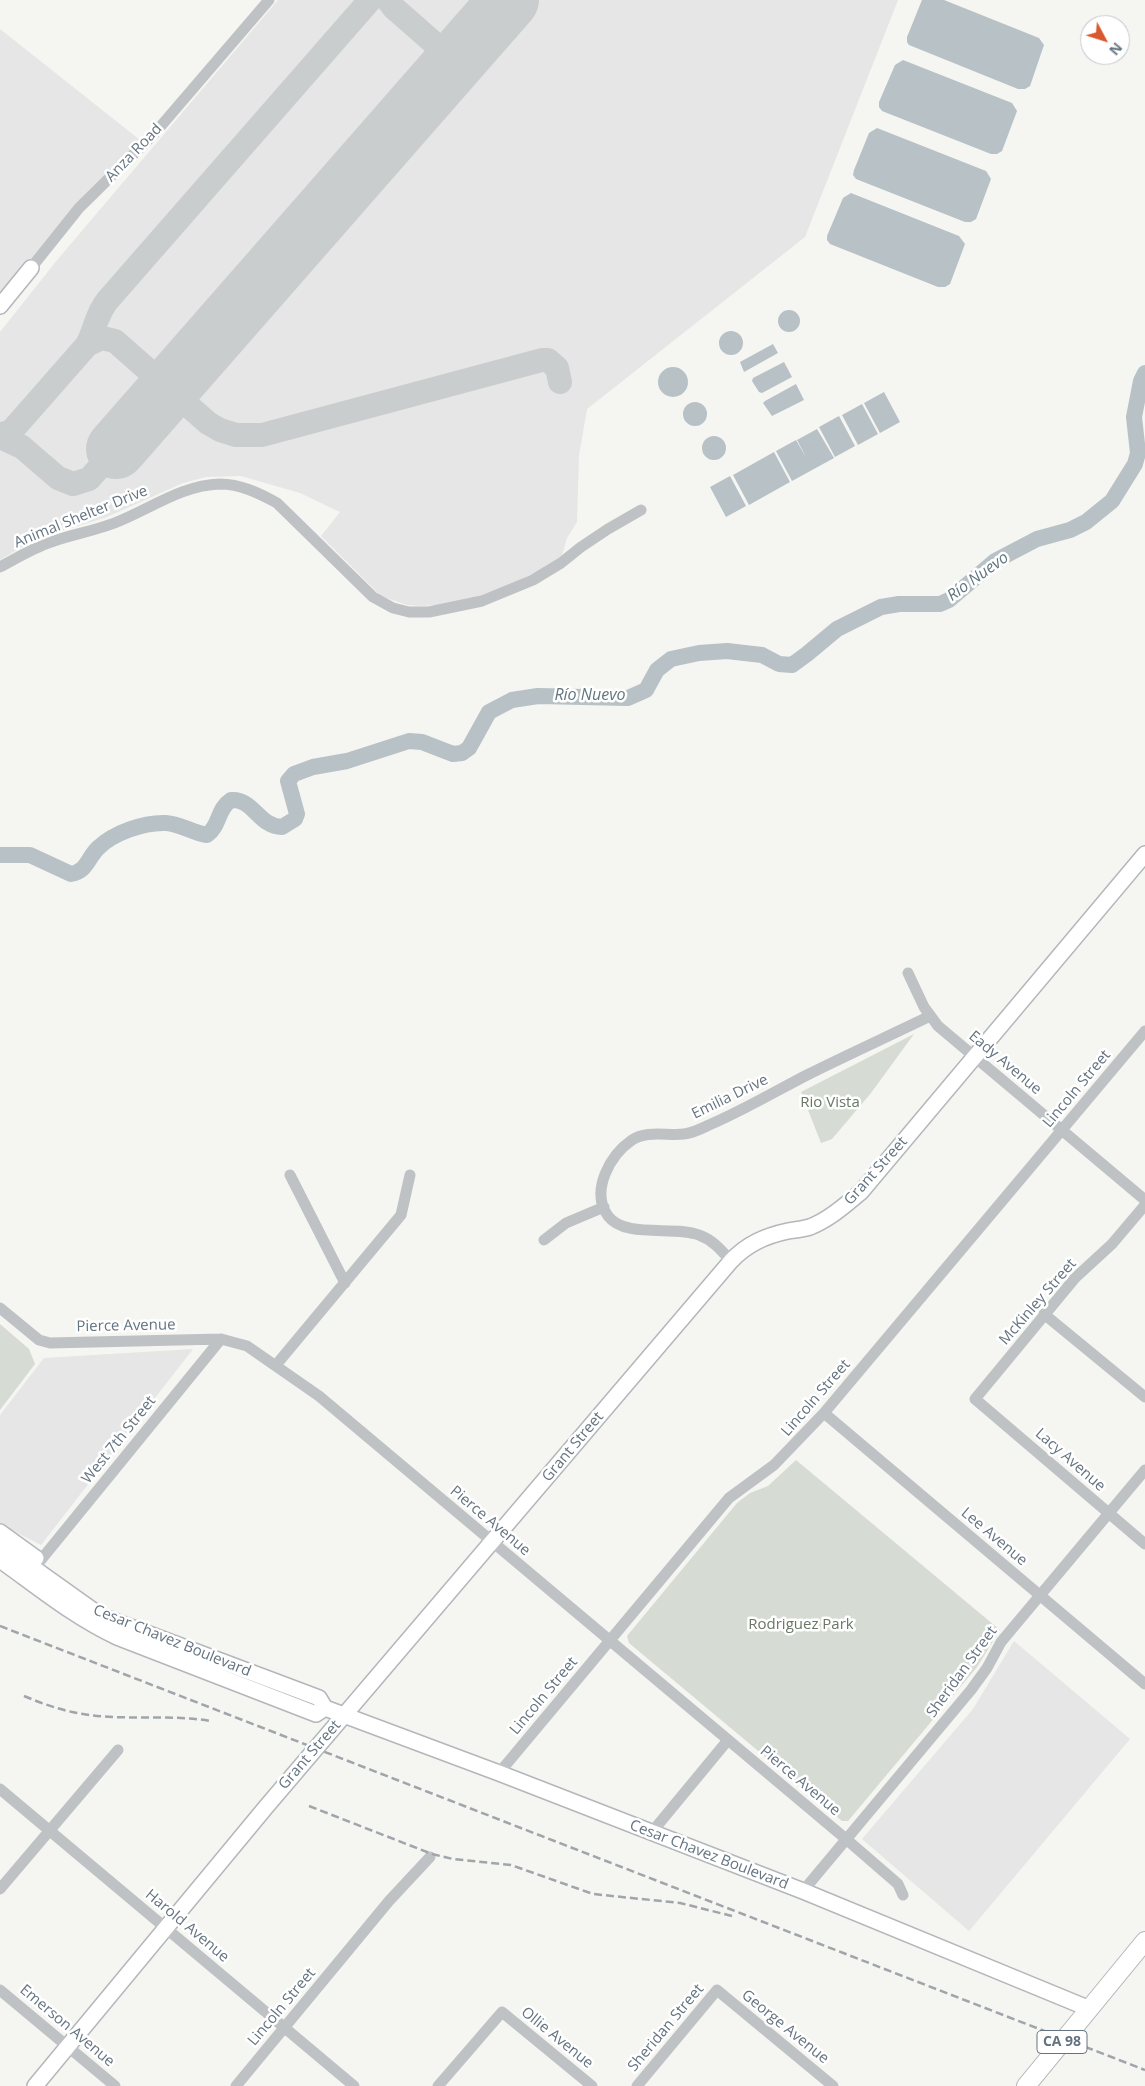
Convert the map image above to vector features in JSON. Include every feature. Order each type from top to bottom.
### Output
[{"type":"main road","name":"Anza Road","points":[[0,306],[31,268]]},
{"type":"main road","name":"Grant Street","points":[[35,2086],[266,1807],[493,1543],[730,1261],[742,1249],[757,1241],[810,1227],[836,1213],[861,1192],[1145,854]]},
{"type":"main road","points":[[0,1532],[95,1602],[241,1661],[251,1673]]},
{"type":"main road","name":"Cesar Chavez Boulevard","points":[[0,1544],[101,1616],[319,1698],[325,1708],[346,1714],[803,1891],[1090,2008]]},
{"type":"main road","name":"Cesar Chavez Boulevard","points":[[0,1560],[97,1628],[316,1714],[325,1708]]},
{"type":"main road","name":"CA 98","points":[[1027,2083],[1145,1941]]},
{"type":"street","name":"Anza Road","points":[[31,268],[79,208],[154,134],[269,0]]},
{"type":"street","name":"Animal Shelter Drive","points":[[0,567],[29,551],[51,542],[117,522],[182,492],[202,486],[221,484],[258,492],[277,503],[372,597],[393,608],[408,612],[429,612],[482,602],[533,580],[561,563],[588,542],[641,510]]},
{"type":"street","name":"Eady Avenue","points":[[908,973],[930,1016],[974,1057],[1145,1200]]},
{"type":"street","name":"Emilia Drive","points":[[604,1207],[601,1197],[602,1182],[609,1166],[622,1149],[633,1139],[646,1135],[686,1134],[710,1125],[808,1074],[930,1016]]},
{"type":"street","name":"Lincoln Street","points":[[499,1773],[729,1498],[774,1466],[824,1413],[1145,1031]]},
{"type":"street","points":[[290,1175],[345,1283]]},
{"type":"street","points":[[276,1365],[401,1214],[410,1176]]},
{"type":"street","name":"McKinley Street","points":[[975,1399],[1044,1314],[1076,1278],[1112,1244],[1145,1205]]},
{"type":"street","points":[[544,1240],[566,1223],[604,1207],[608,1216],[622,1225],[640,1229],[683,1230],[697,1234],[711,1240],[730,1261]]},
{"type":"street","name":"Pierce Avenue","points":[[0,1308],[39,1340],[50,1343],[221,1339],[247,1346],[319,1396],[846,1839],[898,1884],[903,1896]]},
{"type":"street","points":[[1044,1314],[1145,1397]]},
{"type":"street","name":"West 7th Street","points":[[40,1561],[221,1339]]},
{"type":"street","name":"Lacy Avenue","points":[[975,1399],[1145,1544]]},
{"type":"street","name":"Lee Avenue","points":[[824,1413],[1145,1684]]},
{"type":"street","name":"Sheridan Street","points":[[803,1891],[971,1690],[987,1668],[1002,1642],[1145,1470]]},
{"type":"street","points":[[652,1832],[728,1740]]},
{"type":"street","points":[[0,1889],[118,1750]]},
{"type":"street","name":"Harold Avenue","points":[[0,1789],[354,2086]]},
{"type":"street","name":"Lincoln Street","points":[[236,2086],[389,1901],[430,1857]]},
{"type":"street","name":"Emerson Avenue","points":[[0,1990],[115,2086]]},
{"type":"street","name":"Sheridan Street","points":[[637,2086],[717,1990]]},
{"type":"street","name":"George Avenue","points":[[717,1990],[833,2086]]},
{"type":"street","name":"Ollie Avenue","points":[[438,2086],[502,2012],[592,2086]]},
{"type":"shaded area","points":[[278,0],[898,0],[805,237],[587,409],[579,455],[577,522],[567,538],[562,555],[547,568],[488,594],[450,604],[422,606],[407,605],[381,596],[321,536],[340,512],[300,493],[241,476],[206,477],[183,483],[107,517],[58,532],[22,547],[0,560],[0,332],[58,259]]},
{"type":"shaded area","points":[[922,0],[944,0],[1039,38],[1044,45],[1030,86],[1025,89],[1018,89],[909,45],[907,37]]},
{"type":"shaded area","points":[[0,29],[145,144],[79,208],[0,306]]},
{"type":"shaded area","points":[[903,60],[1012,103],[1017,111],[1002,151],[997,154],[991,154],[882,111],[879,107],[879,102],[895,65]]},
{"type":"shaded area","points":[[877,128],[986,171],[991,179],[976,219],[971,222],[965,222],[856,179],[853,175],[854,170],[869,133]]},
{"type":"shaded area","points":[[851,193],[959,236],[965,244],[950,284],[945,287],[938,287],[830,244],[827,236],[843,198]]},
{"type":"shaded area","points":[[789,310],[797,313],[800,321],[797,329],[789,332],[781,329],[778,321],[781,313]]},
{"type":"shaded area","points":[[731,331],[736,332],[742,338],[742,348],[736,354],[731,355],[726,354],[720,348],[719,343],[720,338],[726,332]]},
{"type":"shaded area","points":[[773,344],[778,353],[744,372],[740,362]]},
{"type":"shaded area","points":[[784,362],[792,377],[762,393],[759,392],[752,381],[753,378]]},
{"type":"shaded area","points":[[673,367],[684,371],[688,382],[684,393],[673,397],[662,393],[658,382],[662,371]]},
{"type":"shaded area","points":[[796,384],[804,400],[772,416],[763,403]]},
{"type":"shaded area","points":[[884,392],[900,422],[880,433],[864,403]]},
{"type":"shaded area","points":[[695,402],[700,403],[706,409],[706,419],[700,425],[695,426],[690,425],[684,419],[683,414],[684,409],[690,403]]},
{"type":"shaded area","points":[[862,404],[878,434],[858,445],[842,415]]},
{"type":"shaded area","points":[[839,416],[855,446],[835,457],[819,427]]},
{"type":"shaded area","points":[[817,429],[834,458],[792,481],[776,451],[796,440],[807,459],[797,440]]},
{"type":"shaded area","points":[[714,436],[719,437],[725,443],[725,453],[719,459],[714,460],[709,459],[703,453],[702,448],[703,443],[709,437]]},
{"type":"shaded area","points":[[774,452],[790,482],[749,505],[733,475]]},
{"type":"shaded area","points":[[730,476],[746,506],[726,517],[710,487]]},
{"type":"shaded area","points":[[193,1349],[41,1545],[0,1524],[0,1415],[44,1358]]},
{"type":"shaded area","points":[[1014,1641],[1130,1739],[969,1931],[862,1839],[973,1709]]},
{"type":"green space","name":"Rio Vista","points":[[914,1034],[871,1093],[832,1139],[821,1143],[801,1092]]},
{"type":"green space","points":[[0,1324],[29,1349],[35,1364],[0,1410]]},
{"type":"green space","name":"Rodriguez Park","points":[[796,1460],[1000,1630],[977,1667],[848,1821],[842,1821],[629,1643],[627,1636],[737,1503],[750,1493],[768,1486]]},
{"type":"waterway","name":"Río Nuevo","points":[[0,855],[30,855],[71,874],[84,867],[94,852],[104,843],[129,829],[148,824],[166,823],[207,835],[214,827],[223,808],[231,800],[245,803],[267,822],[274,826],[282,827],[295,819],[297,814],[288,781],[294,774],[313,767],[347,761],[409,741],[422,742],[453,754],[462,753],[469,748],[489,712],[512,700],[538,696],[628,698],[646,690],[657,670],[671,659],[699,653],[727,651],[762,655],[779,664],[792,665],[837,629],[881,607],[899,604],[940,604],[949,600],[995,561],[1037,539],[1070,530],[1086,522],[1112,501],[1135,464],[1138,453],[1134,417],[1141,381],[1145,373]]},
{"type":"taxiway","points":[[87,345],[100,312],[107,301],[370,0]]},
{"type":"taxiway","points":[[388,0],[394,8],[435,44],[438,51],[440,57],[439,70],[427,93]]},
{"type":"taxiway","points":[[435,44],[450,47],[463,44],[486,26]]},
{"type":"taxiway","points":[[0,435],[11,431],[15,427],[87,345],[102,338],[115,341],[208,423],[220,430],[236,435],[262,435],[542,360],[548,360],[557,368],[560,382]]},
{"type":"taxiway","points":[[0,437],[22,447],[58,478],[73,484],[89,479],[116,449]]},
{"type":"runway","points":[[116,449],[509,0]]},
{"type":"railway","points":[[0,1626],[1145,2070]]},
{"type":"railway","points":[[24,1696],[53,1707],[83,1714],[211,1721]]},
{"type":"railway","points":[[309,1806],[432,1854],[453,1859],[511,1865],[593,1894],[680,1903],[732,1916]]}]
